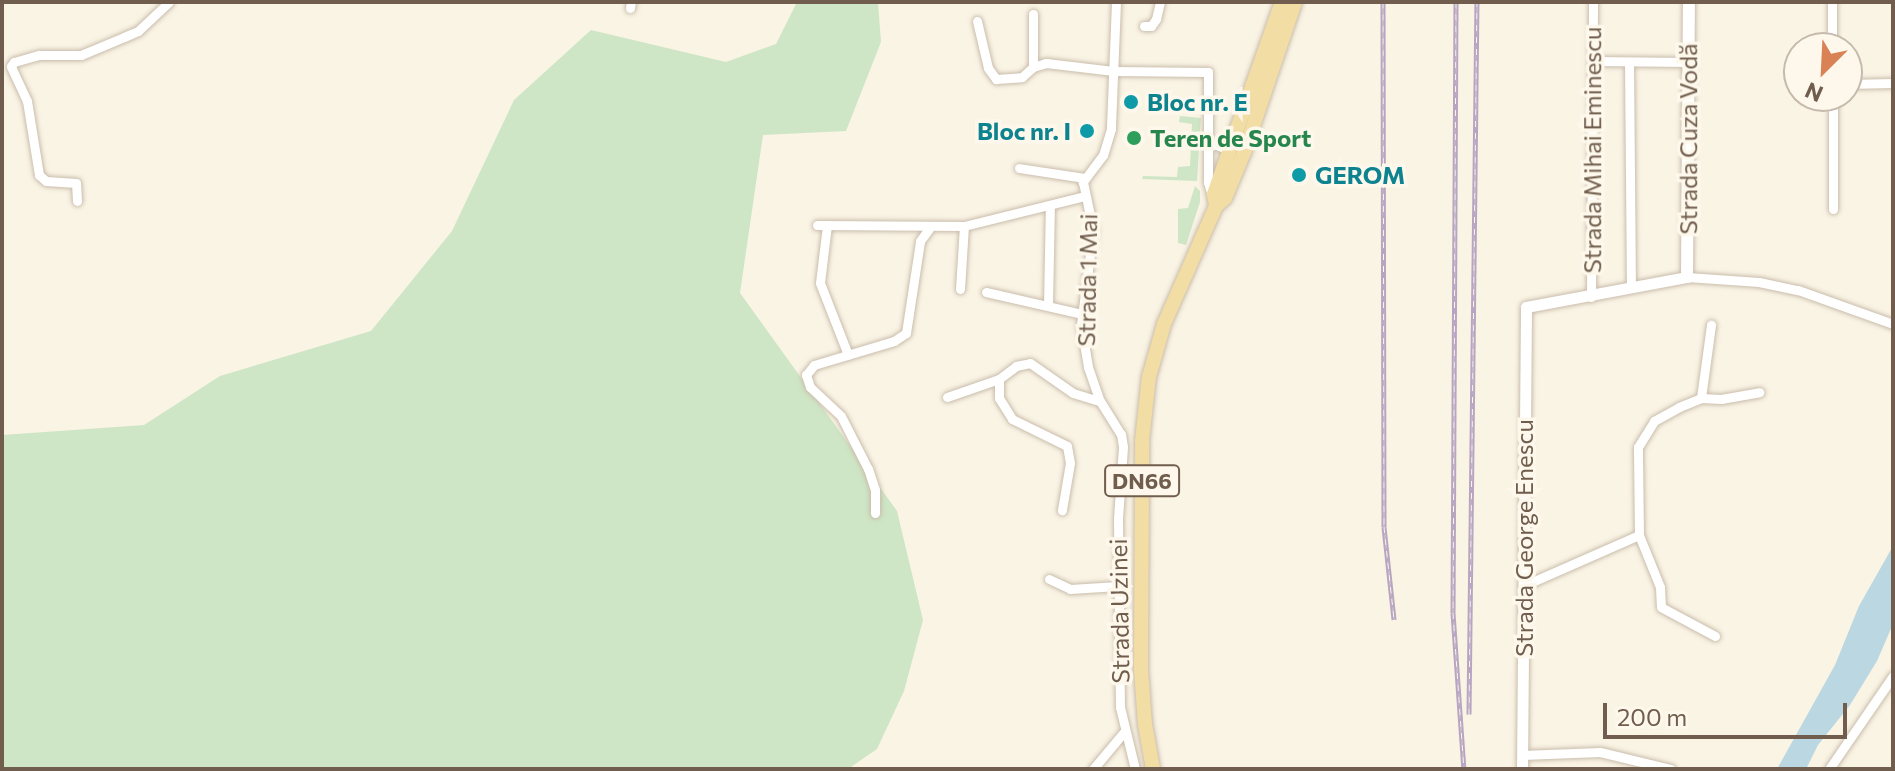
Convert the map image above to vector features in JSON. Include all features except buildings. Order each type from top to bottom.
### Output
[{"type":"main road","name":"DN66","points":[[1216,206],[1214,194],[1282,2]]},
{"type":"main road","name":"DN66","points":[[1153,769],[1141,669],[1144,408],[1157,344],[1216,206],[1225,198],[1245,150],[1295,2]]},
{"type":"main road","name":"Strada Cuza Vodă","points":[[1687,277],[1689,2]]},
{"type":"street","points":[[77,201],[76,183],[46,181],[39,175],[27,101],[11,66],[14,62],[39,55],[81,55],[138,31],[169,2]]},
{"type":"street","points":[[1019,168],[1085,178],[1103,155],[1109,138],[1116,2]]},
{"type":"street","points":[[1144,26],[1151,26],[1156,19],[1160,2]]},
{"type":"street","name":"Strada Mihai Eminescu","points":[[1591,297],[1593,2]]},
{"type":"street","points":[[1832,2],[1832,32]]},
{"type":"street","points":[[1033,14],[1033,67]]},
{"type":"street","points":[[977,21],[988,68],[996,79],[1022,77],[1033,67],[1046,63],[1114,71],[1208,72],[1208,191],[1216,206]]},
{"type":"street","points":[[1593,61],[1688,62]]},
{"type":"street","points":[[1629,62],[1631,286]]},
{"type":"street","points":[[1863,84],[1893,83]]},
{"type":"street","points":[[1833,112],[1833,209]]},
{"type":"street","points":[[1208,142],[1222,147],[1233,145]]},
{"type":"street","name":"Strada 1 Mai","points":[[1085,178],[1085,196],[1092,211],[1093,230],[1082,314],[1083,350],[1102,405]]},
{"type":"street","points":[[848,355],[820,283],[822,225],[964,226],[1085,196]]},
{"type":"street","points":[[1048,305],[1050,205]]},
{"type":"street","points":[[960,289],[964,226]]},
{"type":"street","points":[[875,513],[873,484],[841,416],[806,381],[814,365],[894,341],[906,333],[920,241],[930,227]]},
{"type":"street","points":[[1591,297],[1631,286],[1687,277],[1759,282],[1798,290],[1893,324]]},
{"type":"street","points":[[986,292],[1082,314]]},
{"type":"street","name":"Strada George Enescu","points":[[1522,769],[1526,307],[1591,297]]},
{"type":"street","points":[[1701,398],[1711,325]]},
{"type":"street","points":[[947,397],[999,379],[1016,366],[1030,363],[1073,393],[1102,405]]},
{"type":"street","points":[[999,379],[999,398],[1012,419],[1067,446],[1070,463],[1062,510]]},
{"type":"street","points":[[1715,636],[1661,607],[1660,587],[1639,535],[1638,447],[1645,431],[1665,413],[1701,398],[1721,399],[1759,392]]},
{"type":"street","name":"Strada Uzinei","points":[[1102,405],[1116,422],[1123,447],[1118,586],[1124,732],[1135,769]]},
{"type":"street","points":[[1525,585],[1639,535]]},
{"type":"street","points":[[1049,579],[1070,589],[1118,586]]},
{"type":"street","points":[[1829,769],[1893,676]]},
{"type":"street","points":[[1093,769],[1124,732]]},
{"type":"street","points":[[1522,755],[1600,752],[1671,769]]},
{"type":"green space","points":[[797,2],[878,2],[881,42],[846,131],[763,135],[740,293],[897,511],[923,620],[904,691],[877,749],[848,769],[2,769],[2,435],[144,425],[220,376],[371,331],[452,231],[514,100],[591,30],[726,62],[776,44]]},
{"type":"green space","points":[[1180,116],[1201,118],[1197,181],[1142,179],[1143,176],[1177,177],[1178,167],[1190,166],[1192,124],[1179,122]]},
{"type":"green space","points":[[1195,186],[1200,191],[1200,202],[1186,245],[1178,243],[1178,209],[1188,208]]},
{"type":"water","points":[[1893,546],[1893,624],[1877,661],[1850,705],[1818,745],[1806,769],[1777,769],[1835,665],[1859,606]]},
{"type":"railway","points":[[1383,2],[1384,527],[1394,619]]},
{"type":"railway","points":[[1456,2],[1453,613],[1464,769]]},
{"type":"railway","points":[[1469,714],[1477,2]]},
{"type":"place","name":"Bloc nr. E","points":[[1131,102]]},
{"type":"place","name":"Bloc nr. I","points":[[1087,131]]},
{"type":"place","name":"Teren de Sport","points":[[1134,138]]},
{"type":"place","name":"GEROM","points":[[1299,175]]}]
